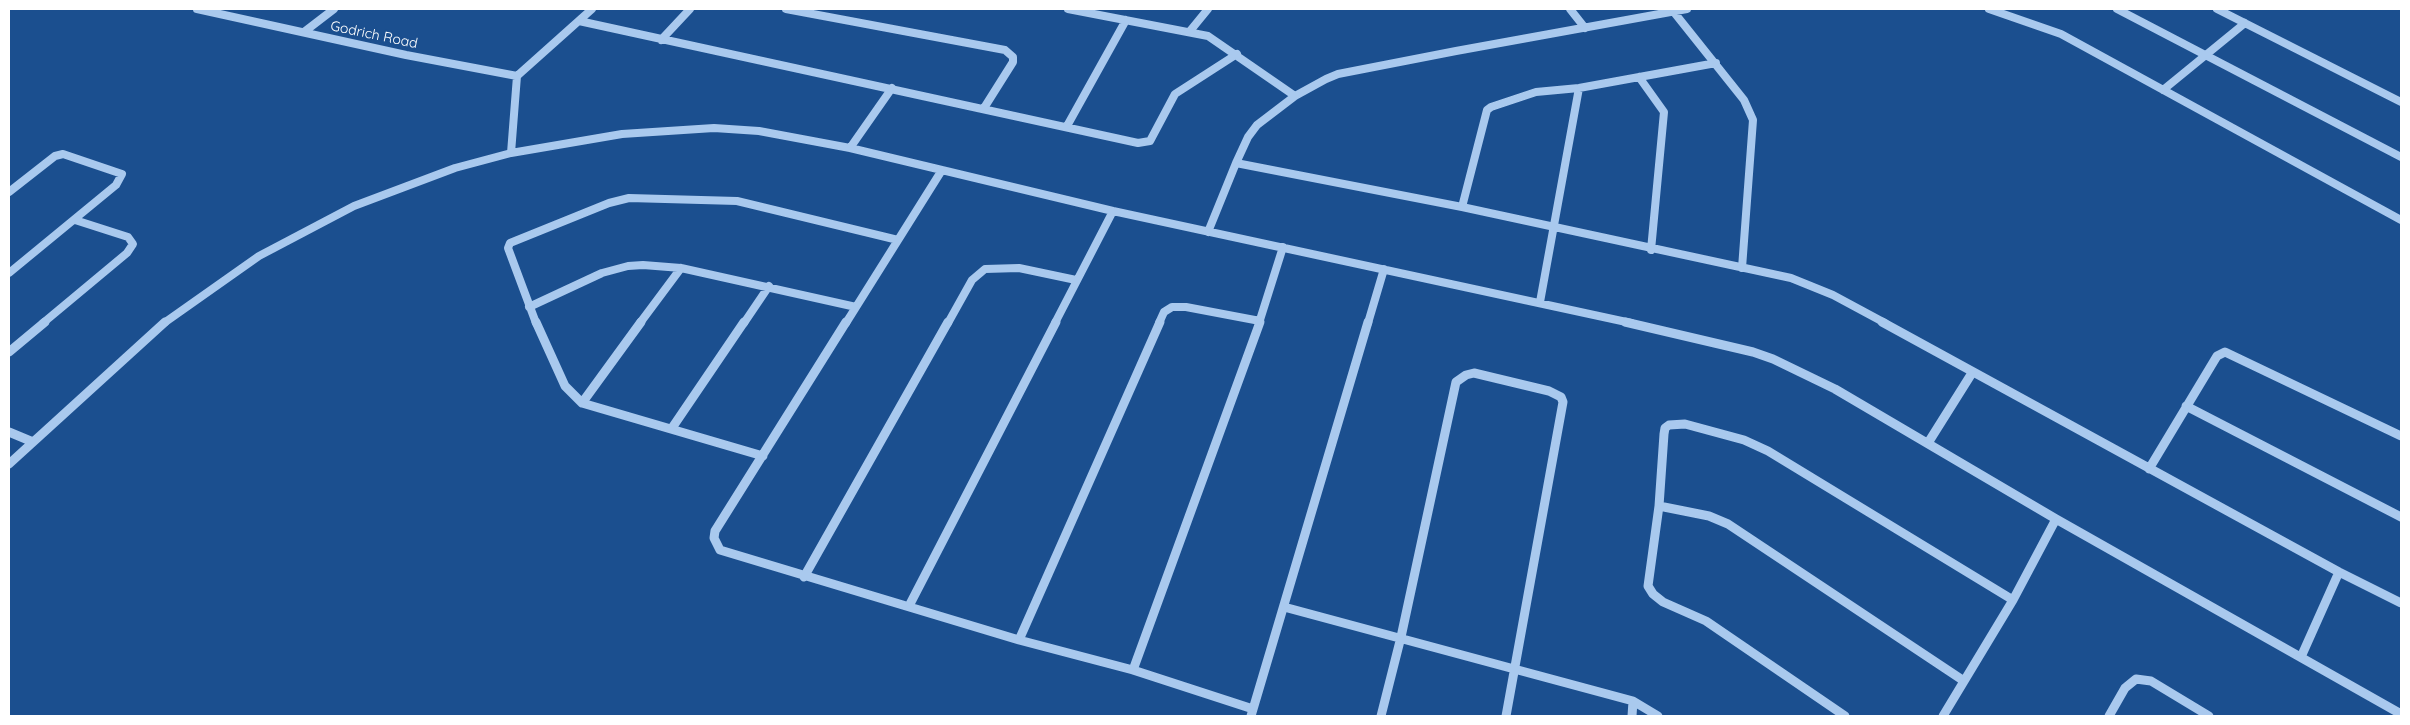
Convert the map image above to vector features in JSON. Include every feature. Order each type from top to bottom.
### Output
[{"type":"street","name":"Godrich Road","points":[[197,9],[406,55],[517,76]]},
{"type":"street","points":[[304,32],[334,9]]},
{"type":"street","points":[[512,152],[517,76],[592,9]]},
{"type":"street","points":[[661,40],[690,9]]},
{"type":"street","points":[[786,9],[1005,50],[1013,57],[1013,62],[984,108]]},
{"type":"street","points":[[1068,9],[1190,31],[1208,36],[1237,54],[1295,96]]},
{"type":"street","points":[[1190,31],[1208,9]]},
{"type":"street","points":[[1570,9],[1585,28]]},
{"type":"street","points":[[1208,232],[1248,137],[1257,125],[1295,96],[1338,74],[1687,9]]},
{"type":"street","points":[[1989,9],[2047,28],[2401,220]]},
{"type":"street","points":[[2117,9],[2401,157]]},
{"type":"street","points":[[2217,9],[2401,102]]},
{"type":"street","points":[[1673,11],[1744,100],[1753,120],[1742,268]]},
{"type":"street","points":[[1067,126],[1126,20]]},
{"type":"street","points":[[579,21],[1138,143],[1148,142],[1175,94],[1237,54]]},
{"type":"street","points":[[2163,90],[2245,23]]},
{"type":"street","points":[[1462,207],[1487,110],[1494,105],[1536,92],[1579,88],[1716,63]]},
{"type":"street","points":[[1639,77],[1664,112],[1651,250]]},
{"type":"street","points":[[850,148],[892,88]]},
{"type":"street","points":[[1540,302],[1579,88]]},
{"type":"street","points":[[9,464],[172,316],[259,256],[354,206],[455,168],[512,152],[622,134],[714,128],[759,131],[850,148],[1113,211],[1540,302],[1753,352],[1773,359],[1828,385],[2056,519],[2401,714]]},
{"type":"street","points":[[9,192],[55,156],[63,154],[122,174],[116,185],[9,273]]},
{"type":"street","points":[[1236,164],[1462,207],[1651,250],[1791,278],[1833,295],[2149,469],[2339,572],[2401,603]]},
{"type":"street","points":[[942,170],[812,373],[763,456],[715,531],[714,538],[720,550],[804,577],[909,606],[1019,640],[1133,670],[1252,713],[1384,269]]},
{"type":"street","points":[[763,456],[582,403],[574,398],[565,386],[529,307],[508,248],[510,243],[622,199],[737,201],[898,240]]},
{"type":"street","points":[[909,606],[1113,211]]},
{"type":"street","points":[[9,352],[127,253],[133,244],[128,236],[75,220]]},
{"type":"street","points":[[1133,670],[1260,321],[1283,247]]},
{"type":"street","points":[[529,307],[615,269],[643,265],[681,268],[769,286],[856,307]]},
{"type":"street","points":[[804,577],[972,280],[985,269],[996,267],[1019,268],[1076,280]]},
{"type":"street","points":[[582,403],[681,268]]},
{"type":"street","points":[[672,428],[769,286]]},
{"type":"street","points":[[1019,640],[1164,312],[1172,307],[1186,307],[1260,321]]},
{"type":"street","points":[[2149,469],[2217,356],[2231,353],[2401,436]]},
{"type":"street","points":[[1928,443],[1972,373]]},
{"type":"street","points":[[1381,716],[1401,637],[1456,382],[1466,375],[1483,374],[1549,391],[1561,397],[1563,407],[1506,716]]},
{"type":"street","points":[[2186,406],[2401,517]]},
{"type":"street","points":[[1845,716],[1706,621],[1663,602],[1653,594],[1648,586],[1659,506],[1665,428],[1670,425],[1685,424],[1744,440],[1768,451],[2013,600]]},
{"type":"street","points":[[9,432],[33,442]]},
{"type":"street","points":[[1659,506],[1709,516],[1728,524],[1964,681]]},
{"type":"street","points":[[1943,716],[2013,600],[2056,519]]},
{"type":"street","points":[[2301,657],[2339,572]]},
{"type":"street","points":[[1284,607],[1633,701],[1658,716]]},
{"type":"street","points":[[2109,716],[2125,688],[2136,679],[2144,679],[2151,681],[2209,716]]},
{"type":"street","points":[[1632,716],[1633,701]]}]
